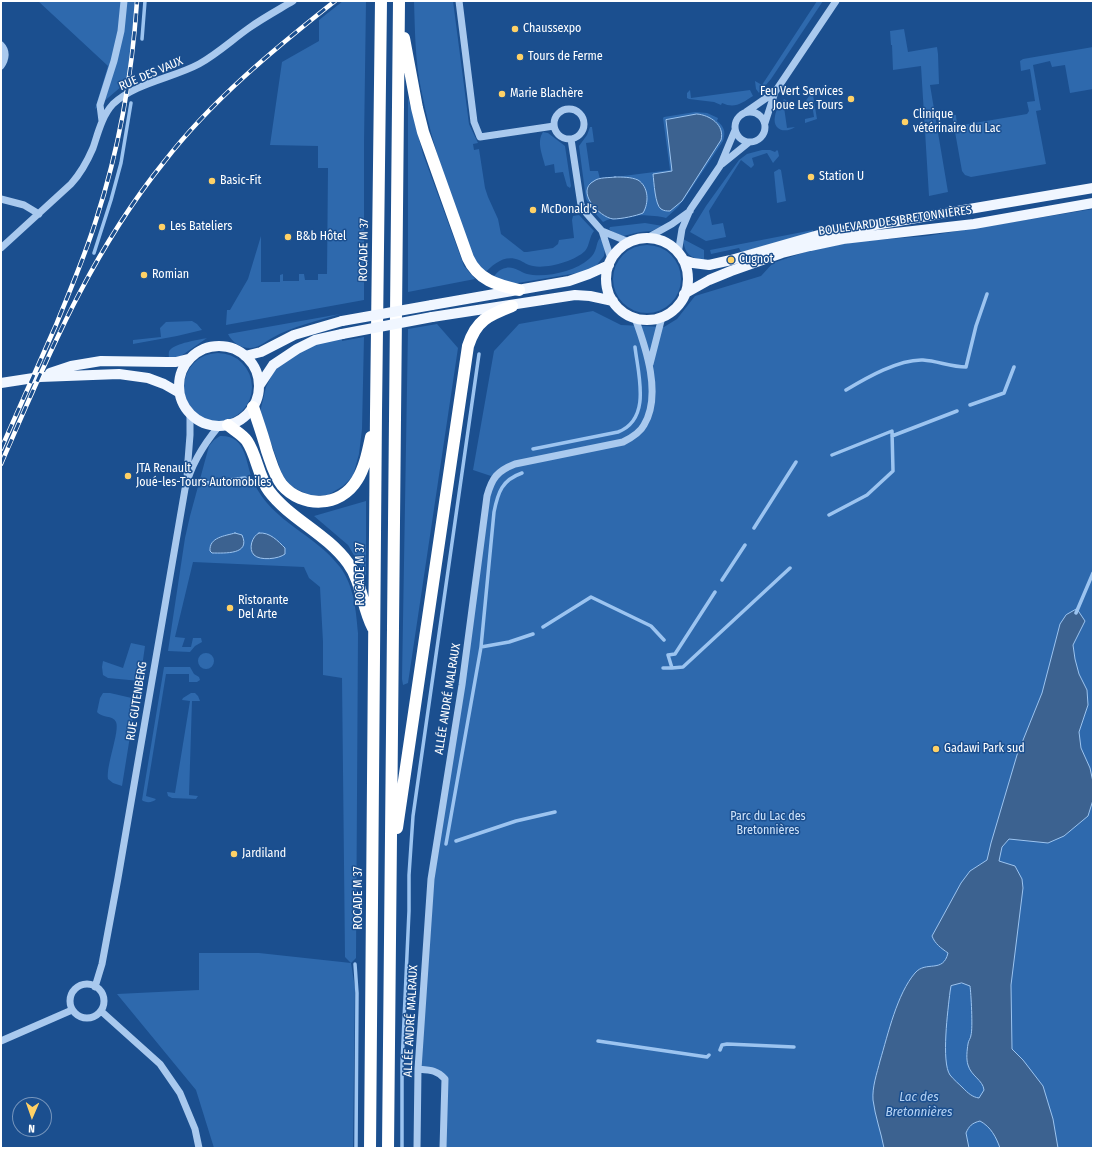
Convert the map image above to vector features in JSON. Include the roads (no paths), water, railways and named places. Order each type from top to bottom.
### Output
[{"type":"highway","points":[[377,1],[381,28]]},
{"type":"highway","name":"ROCADE M 37","points":[[370,1148],[381,1]]},
{"type":"highway","points":[[399,7],[417,108],[423,132],[468,258],[476,272],[487,280],[500,286],[519,290]]},
{"type":"highway","points":[[388,1148],[399,7]]},
{"type":"highway","points":[[391,872],[468,346],[471,336],[482,320],[512,306]]},
{"type":"highway","points":[[253,407],[275,473],[281,484],[292,494],[303,500],[315,502],[328,501],[340,497],[349,491],[357,480],[366,457],[376,412]]},
{"type":"highway","points":[[224,426],[246,440],[251,449],[260,475],[269,491],[282,505],[331,543],[348,563],[359,586],[367,616],[374,630]]},
{"type":"main road","name":"BOULEVARD DES BRETONNIÈRES","points":[[681,257],[692,263],[708,265],[731,260],[822,234],[1093,188]]},
{"type":"main road","name":"BOULEVARD DES BRETONNIÈRES","points":[[684,294],[709,280],[731,271],[782,253],[810,246],[843,239],[974,224],[1093,203]]},
{"type":"main road","points":[[647,238],[665,242],[681,257],[687,277],[684,294],[676,308],[662,317],[649,320],[635,318],[622,312],[613,302],[607,290],[607,271],[610,262],[619,250],[629,242],[647,238]]},
{"type":"main road","points":[[245,356],[261,352],[294,335],[342,321],[569,281],[589,274],[610,262]]},
{"type":"main road","points":[[259,386],[273,365],[297,349],[315,340],[432,317],[575,296],[590,296],[613,302]]},
{"type":"main road","points":[[216,345],[234,349],[245,356],[253,364],[258,374],[258,397],[253,407],[242,418],[224,426],[210,426],[190,415],[182,404],[178,392],[178,380],[188,359],[198,351],[216,345]]},
{"type":"main road","points":[[40,377],[71,366],[101,362],[176,362],[188,359]]},
{"type":"main road","points":[[1,383],[40,377],[118,374],[148,378],[164,384],[178,392]]},
{"type":"street","points":[[102,121],[100,105],[114,61],[121,32],[124,1]]},
{"type":"street","name":"RUE DES VAUX","points":[[1,248],[80,175],[102,121],[107,111],[113,104],[127,94],[190,69],[201,63],[258,22],[293,1]]},
{"type":"street","points":[[459,1],[474,122],[480,137],[554,126]]},
{"type":"street","points":[[720,166],[748,143],[756,142],[761,138],[775,92],[836,1]]},
{"type":"street","points":[[1,45],[6,56],[2,65]]},
{"type":"street","points":[[681,257],[682,230],[690,210],[720,166],[735,130],[737,120],[742,114],[775,92]]},
{"type":"street","points":[[567,108],[576,110],[583,117],[584,126],[580,135],[571,139],[566,139],[558,134],[554,126],[554,121],[558,112],[567,108]]},
{"type":"street","points":[[746,112],[760,115],[765,122]]},
{"type":"street","points":[[735,130],[739,138],[748,143]]},
{"type":"street","points":[[571,139],[581,205],[602,231],[629,242]]},
{"type":"street","points":[[1,199],[24,205],[39,214]]},
{"type":"street","points":[[647,238],[672,224],[690,210]]},
{"type":"street","points":[[602,231],[610,262]]},
{"type":"street","name":"ALLÉE ANDRÉ MALRAUX","points":[[650,366],[662,317]]},
{"type":"street","name":"ALLÉE ANDRÉ MALRAUX","points":[[417,1148],[418,1069],[431,879],[462,685],[487,496],[490,484],[500,471],[515,464],[613,444],[632,437],[644,426],[648,418],[652,396],[650,366],[635,318]]},
{"type":"street","points":[[185,489],[190,436],[190,415]]},
{"type":"street","name":"RUE GUTENBERG","points":[[95,987],[102,964],[118,878],[185,489],[192,466],[199,453],[224,426]]},
{"type":"street","points":[[84,985],[95,987],[102,993],[103,1007],[101,1011],[92,1018],[81,1017],[72,1010],[70,999],[75,990],[84,985]]},
{"type":"street","points":[[1,1041],[72,1010]]},
{"type":"street","points":[[101,1011],[160,1064],[180,1093],[195,1129],[199,1148]]},
{"type":"street","points":[[418,1069],[434,1070],[441,1074],[445,1079],[443,1148]]},
{"type":"water","points":[[697,114],[707,116],[719,125],[722,135],[721,140],[682,201],[670,211],[663,210],[657,203],[653,174],[672,171],[666,120]]},
{"type":"water","points":[[615,177],[633,178],[642,183],[647,195],[643,213],[613,219],[601,214],[591,203],[587,191],[589,185],[599,179]]},
{"type":"water","points":[[235,533],[242,535],[244,542],[240,549],[230,553],[212,553],[210,551],[210,546],[215,540],[222,536]]},
{"type":"water","points":[[259,533],[270,535],[277,540],[285,548],[285,554],[270,559],[257,557],[254,555],[251,546],[254,537]]},
{"type":"water","name":"Lac des Bretonnières","points":[[1077,609],[1085,621],[1073,645],[1079,674],[1087,690],[1088,705],[1079,732],[1081,748],[1090,768],[1093,782],[1093,800],[1088,816],[1064,836],[1048,843],[1009,839],[1002,847],[999,861],[1015,866],[1022,879],[1023,888],[1011,985],[1012,1049],[1023,1060],[1043,1086],[1053,1119],[1058,1148],[1000,1148],[993,1133],[980,1121],[968,1128],[966,1133],[969,1148],[884,1148],[874,1106],[873,1090],[880,1061],[898,1003],[909,982],[919,969],[938,965],[946,959],[948,953],[937,944],[932,936],[961,883],[970,871],[987,860],[1017,755],[1042,693],[1060,624],[1066,615]],"holes":[[[962,983],[970,986],[972,1025],[971,1036],[968,1042],[967,1060],[970,1069],[982,1083],[984,1090],[979,1098],[968,1093],[950,1075],[947,1068],[946,1059],[947,1022],[951,986]]]},
{"type":"waterway","points":[[142,39],[145,1]]},
{"type":"waterway","points":[[94,253],[121,163],[131,103]]},
{"type":"waterway","points":[[846,390],[883,370],[914,361],[923,360],[966,367],[976,326],[987,294]]},
{"type":"waterway","points":[[533,449],[618,432],[629,426],[639,407],[640,395],[640,382],[635,347]]},
{"type":"waterway","points":[[402,1148],[402,1064],[409,911],[409,875],[413,816],[479,354]]},
{"type":"waterway","points":[[970,405],[1004,393],[1014,367]]},
{"type":"waterway","points":[[892,436],[957,411]]},
{"type":"waterway","points":[[829,515],[867,495],[893,471],[892,431],[832,455]]},
{"type":"waterway","points":[[754,528],[796,462]]},
{"type":"waterway","points":[[481,647],[494,512],[499,493],[505,483],[522,473]]},
{"type":"waterway","points":[[206,483],[245,478]]},
{"type":"waterway","points":[[722,580],[745,545]]},
{"type":"waterway","points":[[672,668],[683,667],[790,568]]},
{"type":"waterway","points":[[1076,613],[1093,573]]},
{"type":"waterway","points":[[663,668],[672,668],[668,655],[675,654],[715,592]]},
{"type":"waterway","points":[[543,627],[591,597],[651,626],[664,640]]},
{"type":"waterway","points":[[446,844],[481,647],[509,642],[533,634]]},
{"type":"waterway","points":[[456,841],[516,821],[555,812]]},
{"type":"waterway","points":[[355,964],[357,993],[356,1148]]},
{"type":"waterway","points":[[598,1041],[707,1057],[709,1055]]},
{"type":"waterway","points":[[720,1050],[722,1045],[727,1044],[794,1047]]},
{"type":"railway","points":[[1,449],[56,325],[92,233],[118,139],[132,57],[137,1]]},
{"type":"railway","points":[[1,464],[68,315],[108,243],[140,193],[183,139],[223,97],[266,57],[335,1]]},
{"type":"place","name":"Chaussexpo","points":[[515,29]]},
{"type":"place","name":"Tours de Ferme","points":[[520,57]]},
{"type":"place","name":"Marie Blachère","points":[[502,94]]},
{"type":"place","name":"Feu Vert Services Joue Les Tours","points":[[851,99]]},
{"type":"place","name":"Clinique vétérinaire du Lac","points":[[905,122]]},
{"type":"place","name":"Station U","points":[[811,177]]},
{"type":"place","name":"Basic-Fit","points":[[212,181]]},
{"type":"place","name":"McDonald's","points":[[533,210]]},
{"type":"place","name":"Les Bateliers","points":[[162,227]]},
{"type":"place","name":"B&b Hôtel","points":[[288,237]]},
{"type":"place","name":"Cugnot","points":[[731,260]]},
{"type":"place","name":"Romian","points":[[144,275]]},
{"type":"place","name":"JTA Renault Joué-les-Tours Automobiles","points":[[128,476]]},
{"type":"place","name":"Ristorante Del Arte","points":[[230,608]]},
{"type":"place","name":"Gadawi Park sud","points":[[936,749]]},
{"type":"place","name":"Jardiland","points":[[234,854]]},
{"type":"park label","name":"Parc du Lac des Bretonnières","points":[[768,824]]}]
